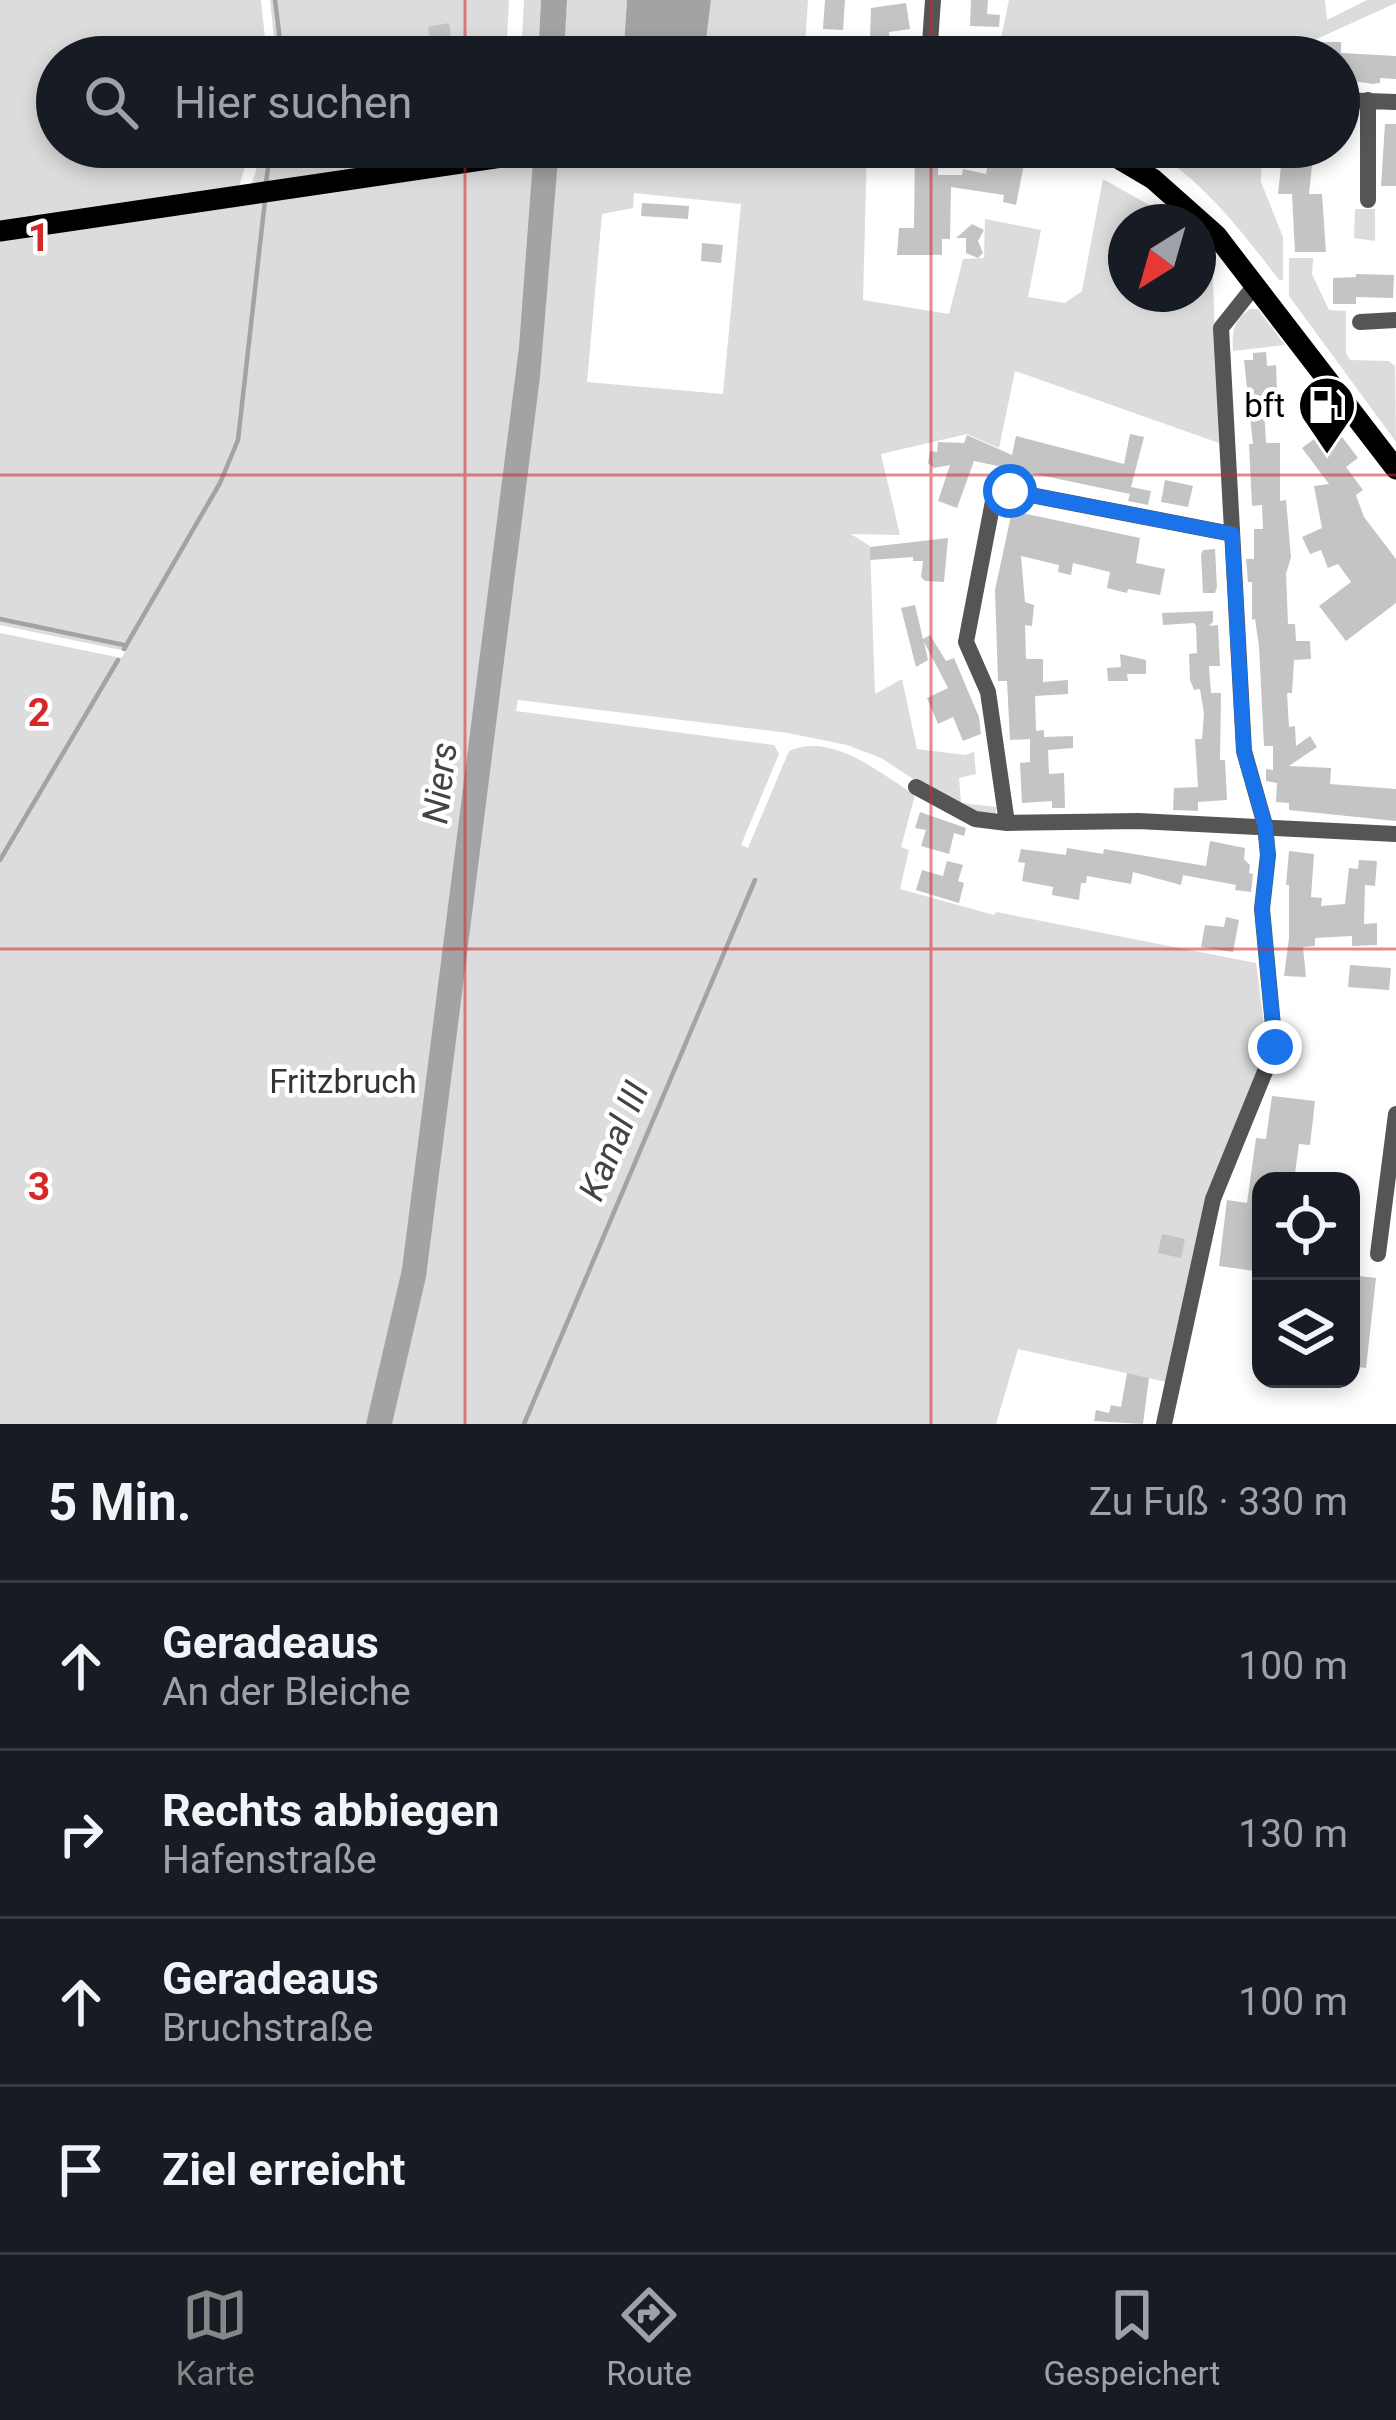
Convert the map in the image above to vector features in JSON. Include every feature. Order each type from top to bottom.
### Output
[{"type":"main road","points":[[0,231],[431,168]]},
{"type":"main road","points":[[1135,168],[1216,235],[1396,469]]},
{"type":"street","points":[[930,36],[933,0]]},
{"type":"street","points":[[1360,100],[1396,102]]},
{"type":"street","points":[[1368,100],[1368,200]]},
{"type":"street","points":[[1163,1424],[1213,1199],[1275,1047],[1262,909],[1268,855],[1265,825],[1244,752],[1221,328],[1256,284]]},
{"type":"street","points":[[1360,322],[1396,320]]},
{"type":"street","points":[[1007,823],[988,692],[966,642],[994,496],[1010,491],[1232,534]]},
{"type":"street","points":[[916,787],[975,820],[1265,825],[1396,835]]},
{"type":"street","points":[[1378,1254],[1396,1114]]},
{"type":"green space","points":[[0,0],[261,0],[265,36],[36,36],[36,168],[245,168],[238,190],[0,222]]},
{"type":"green space","points":[[270,0],[509,0],[507,36],[274,36]]},
{"type":"green space","points":[[524,0],[541,0],[539,36],[522,36]]},
{"type":"green space","points":[[567,0],[627,0],[625,36],[565,36]]},
{"type":"green space","points":[[711,0],[808,0],[805,36],[707,36]]},
{"type":"green space","points":[[1009,0],[1325,0],[1327,20],[1367,0],[1396,0],[1323,36],[1001,36]]},
{"type":"green space","name":"Fritzbruch","points":[[257,168],[866,168],[863,300],[949,314],[963,259],[984,258],[985,219],[1041,230],[1028,297],[1065,303],[1082,291],[1103,179],[1147,204],[1108,204],[1108,312],[1214,312],[1219,443],[1015,371],[999,448],[967,434],[881,454],[900,535],[851,534],[870,546],[875,694],[902,679],[917,749],[974,752],[976,774],[959,778],[961,803],[997,807],[995,815],[959,809],[881,758],[847,745],[788,733],[518,700],[516,711],[774,745],[779,754],[741,845],[748,848],[789,751],[822,747],[839,751],[915,795],[901,847],[909,850],[900,889],[994,915],[1256,963],[1267,1048],[1166,1382],[1018,1349],[996,1424],[0,1424],[0,633],[121,658],[126,651],[0,625],[0,237],[250,188]],"holes":[[[634,193],[741,204],[723,394],[587,382],[602,214],[633,208]]]},
{"type":"green space","points":[[1177,168],[1261,168],[1261,182],[1283,237],[1283,279],[1280,281],[1203,190]]},
{"type":"green space","points":[[1355,209],[1375,209],[1375,241],[1354,238]]},
{"type":"green space","points":[[1289,258],[1313,258],[1312,274],[1329,310],[1346,311],[1350,360],[1389,361],[1395,366],[1396,442],[1289,296]]},
{"type":"green space","points":[[1250,309],[1258,309],[1285,345],[1233,351],[1235,327]]},
{"type":"shaded area","points":[[541,0],[567,0],[565,36],[539,36]]},
{"type":"shaded area","points":[[627,0],[711,0],[707,36],[625,36]]},
{"type":"shaded area","points":[[532,168],[557,168],[540,377],[426,1277],[392,1424],[366,1424],[402,1269],[519,347]]},
{"type":"building","points":[[825,0],[845,0],[843,30],[823,29]]},
{"type":"building","points":[[971,0],[988,0],[987,14],[1000,15],[999,27],[970,26]]},
{"type":"building","points":[[906,3],[910,29],[870,36],[871,8]]},
{"type":"building","points":[[449,23],[451,36],[429,36],[428,27]]},
{"type":"building","points":[[1360,54],[1396,56],[1396,79],[1380,78],[1380,83],[1360,82]]},
{"type":"building","points":[[1385,124],[1396,124],[1396,186],[1381,186]]},
{"type":"building","points":[[915,168],[962,175],[963,169],[986,174],[987,168],[1023,168],[1016,205],[1003,202],[1004,195],[951,187],[950,239],[942,239],[942,255],[897,255],[899,228],[914,228]]},
{"type":"building","points":[[1281,168],[1312,168],[1309,194],[1322,194],[1326,252],[1295,252],[1292,194],[1278,194]]},
{"type":"building","points":[[642,203],[689,206],[688,219],[641,216]]},
{"type":"building","points":[[972,224],[984,230],[978,241],[983,253],[978,258],[966,253],[966,238],[956,238]]},
{"type":"building","points":[[702,243],[723,245],[721,263],[701,261]]},
{"type":"building","points":[[1394,275],[1393,298],[1356,297],[1356,304],[1333,304],[1333,278]]},
{"type":"building","points":[[1266,352],[1267,366],[1276,365],[1278,417],[1270,406],[1264,406],[1266,443],[1280,443],[1280,501],[1286,500],[1291,557],[1286,574],[1288,624],[1295,624],[1296,641],[1310,641],[1311,659],[1294,660],[1292,693],[1287,693],[1289,727],[1295,726],[1296,746],[1310,736],[1317,747],[1289,766],[1331,768],[1330,784],[1396,789],[1396,821],[1289,810],[1289,803],[1276,802],[1277,783],[1266,781],[1266,769],[1273,770],[1273,746],[1264,746],[1259,646],[1246,559],[1254,559],[1254,529],[1263,529],[1262,505],[1252,506],[1249,444],[1253,444],[1244,360]]},
{"type":"building","points":[[1333,425],[1358,458],[1346,467],[1363,490],[1356,495],[1364,517],[1396,559],[1396,603],[1346,641],[1319,606],[1351,582],[1338,564],[1328,568],[1321,550],[1310,554],[1302,537],[1322,528],[1314,486],[1329,484],[1302,448]]},
{"type":"building","points":[[1130,434],[1144,437],[1131,487],[1151,491],[1148,505],[1128,501],[1130,494],[974,461],[957,508],[938,501],[950,465],[934,468],[928,463],[938,442],[964,443],[967,435],[1012,455],[1016,436],[1124,464]]},
{"type":"building","points":[[1165,480],[1193,486],[1188,507],[1161,502]]},
{"type":"building","points":[[1012,511],[1140,538],[1136,563],[1165,569],[1160,595],[1128,589],[1127,593],[1107,588],[1110,572],[1073,563],[1071,575],[1058,572],[1059,565],[1021,556],[1025,602],[1034,605],[1032,626],[1025,625],[1026,659],[1043,659],[1043,682],[1068,680],[1068,694],[1035,696],[1036,731],[1044,730],[1044,737],[1073,736],[1073,748],[1048,750],[1049,774],[1064,773],[1065,808],[1052,808],[1052,801],[1022,803],[1020,763],[1030,762],[1030,739],[1010,740],[1007,681],[998,681],[995,590]]},
{"type":"building","points":[[948,538],[944,582],[925,581],[923,561],[913,561],[913,557],[870,560],[870,547]]},
{"type":"building","points":[[1215,549],[1217,587],[1215,593],[1203,593],[1201,555],[1203,550]]},
{"type":"building","points":[[915,605],[923,639],[930,635],[946,661],[954,658],[979,717],[981,734],[963,741],[953,717],[938,724],[927,698],[948,688],[924,642],[928,660],[916,667],[901,608]]},
{"type":"building","points":[[1213,611],[1209,626],[1218,625],[1220,666],[1209,666],[1211,693],[1221,693],[1220,760],[1225,760],[1227,800],[1198,802],[1198,811],[1173,810],[1174,788],[1198,787],[1195,739],[1202,739],[1204,714],[1200,689],[1194,690],[1190,680],[1189,654],[1197,653],[1196,626],[1163,625],[1162,613]]},
{"type":"building","points":[[1120,654],[1146,660],[1146,674],[1127,674],[1128,681],[1108,681],[1107,668],[1121,667]]},
{"type":"building","points":[[920,812],[966,828],[964,836],[954,833],[949,854],[921,846],[926,830],[915,828]]},
{"type":"building","points":[[1210,841],[1245,848],[1244,859],[1253,874],[1251,892],[1183,875],[1181,885],[1133,872],[1131,884],[1087,876],[1079,900],[1052,895],[1053,887],[1022,881],[1025,863],[1018,862],[1021,849],[1066,855],[1067,848],[1103,854],[1104,849],[1206,866]]},
{"type":"building","points":[[1289,851],[1314,854],[1311,897],[1322,898],[1321,906],[1345,904],[1349,868],[1358,869],[1359,860],[1377,861],[1375,886],[1365,885],[1364,924],[1377,923],[1377,945],[1352,946],[1352,936],[1315,938],[1315,946],[1303,947],[1306,977],[1284,976]]},
{"type":"building","points":[[947,861],[963,865],[959,903],[916,890],[922,870],[943,876]]},
{"type":"building","points":[[1226,917],[1239,920],[1233,952],[1201,947],[1205,925],[1224,927]]},
{"type":"building","points":[[1350,965],[1391,968],[1389,990],[1348,987]]},
{"type":"building","points":[[1272,1096],[1315,1101],[1310,1145],[1299,1144],[1295,1172],[1252,1172],[1252,1271],[1219,1266],[1227,1200],[1247,1203],[1256,1138],[1266,1139]]},
{"type":"building","points":[[1162,1234],[1185,1239],[1181,1258],[1158,1253]]},
{"type":"building","points":[[1360,1276],[1376,1278],[1366,1368],[1360,1367]]},
{"type":"building","points":[[1127,1373],[1149,1378],[1143,1424],[1094,1421],[1096,1410],[1109,1413],[1111,1405],[1121,1407]]},
{"type":"waterway","points":[[275,0],[279,36]]},
{"type":"waterway","points":[[266,182],[268,168]]},
{"type":"waterway","points":[[124,649],[220,483],[238,440],[265,200]]},
{"type":"waterway","points":[[0,619],[124,645]]},
{"type":"waterway","points":[[0,860],[118,660]]},
{"type":"waterway","name":"Kanal III","points":[[524,1424],[755,880]]},
{"type":"place","name":"bft","points":[[1327,456]]},
{"type":"route","points":[[1010,491],[1232,534],[1244,752],[1265,825],[1268,855],[1262,909],[1275,1047]]},
{"type":"water label","name":"Niers","points":[[440,783]]}]
